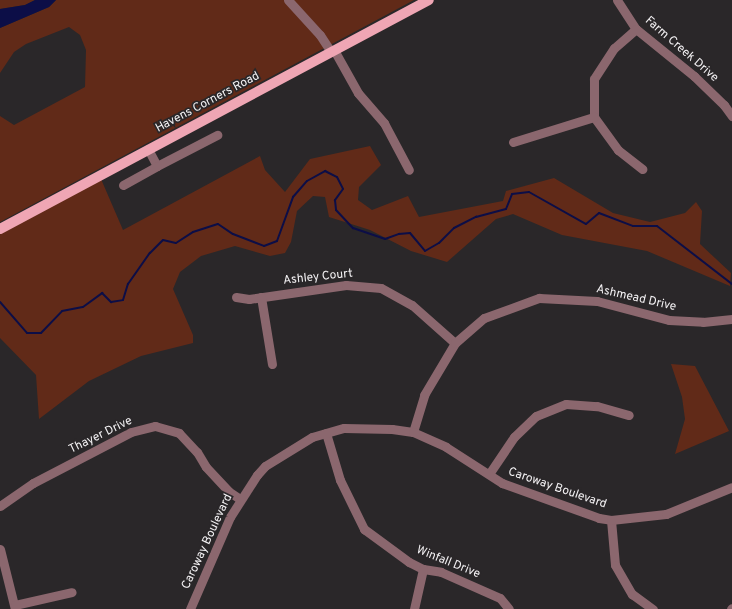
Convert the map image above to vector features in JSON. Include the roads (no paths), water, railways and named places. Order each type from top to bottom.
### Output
[{"type":"main road","name":"Havens Corners Road","points":[[0,229],[429,0]]},
{"type":"street","points":[[288,0],[333,51],[358,93],[384,123],[409,170]]},
{"type":"street","name":"Farm Creek Drive","points":[[617,0],[636,29],[694,76],[724,105],[732,116]]},
{"type":"street","points":[[636,29],[614,48],[594,80],[594,117],[618,150],[642,169]]},
{"type":"street","points":[[513,142],[594,117]]},
{"type":"street","points":[[123,185],[217,135]]},
{"type":"street","points":[[148,149],[157,166]]},
{"type":"street","name":"Ashley Court","points":[[236,298],[261,297],[346,285],[381,288],[412,305],[455,343]]},
{"type":"street","points":[[261,297],[272,364]]},
{"type":"street","name":"Ashmead Drive","points":[[413,432],[424,395],[455,343],[484,318],[539,298],[597,301],[668,320],[703,322],[732,319]]},
{"type":"street","points":[[488,474],[514,437],[536,416],[566,404],[597,406],[629,415]]},
{"type":"street","name":"Thayer Drive","points":[[0,506],[33,483],[131,432],[155,426],[180,433],[197,452],[206,467],[228,490],[240,499]]},
{"type":"street","name":"Caroway Boulevard","points":[[190,609],[240,499],[265,466],[312,438],[344,428],[392,428],[413,432],[446,447],[502,483],[599,518],[611,520],[666,514],[732,488]]},
{"type":"street","name":"Winfall Drive","points":[[326,433],[340,480],[364,529],[423,569],[441,572],[500,598],[509,609]]},
{"type":"street","points":[[611,520],[615,565],[632,594],[653,609]]},
{"type":"street","points":[[0,549],[15,607],[72,592]]},
{"type":"street","points":[[414,609],[423,569]]},
{"type":"waterway","points":[[0,302],[27,333],[41,333],[62,311],[83,307],[102,293],[111,302],[123,300],[128,284],[150,253],[163,240],[176,243],[193,232],[218,224],[233,234],[264,246],[277,241],[293,197],[307,181],[325,171],[337,177],[343,189],[335,200],[336,210],[353,228],[385,239],[399,234],[410,233],[425,251],[439,243],[454,228],[476,217],[506,209],[512,194],[529,192],[586,224],[599,213],[633,226],[657,226],[732,284]]}]
